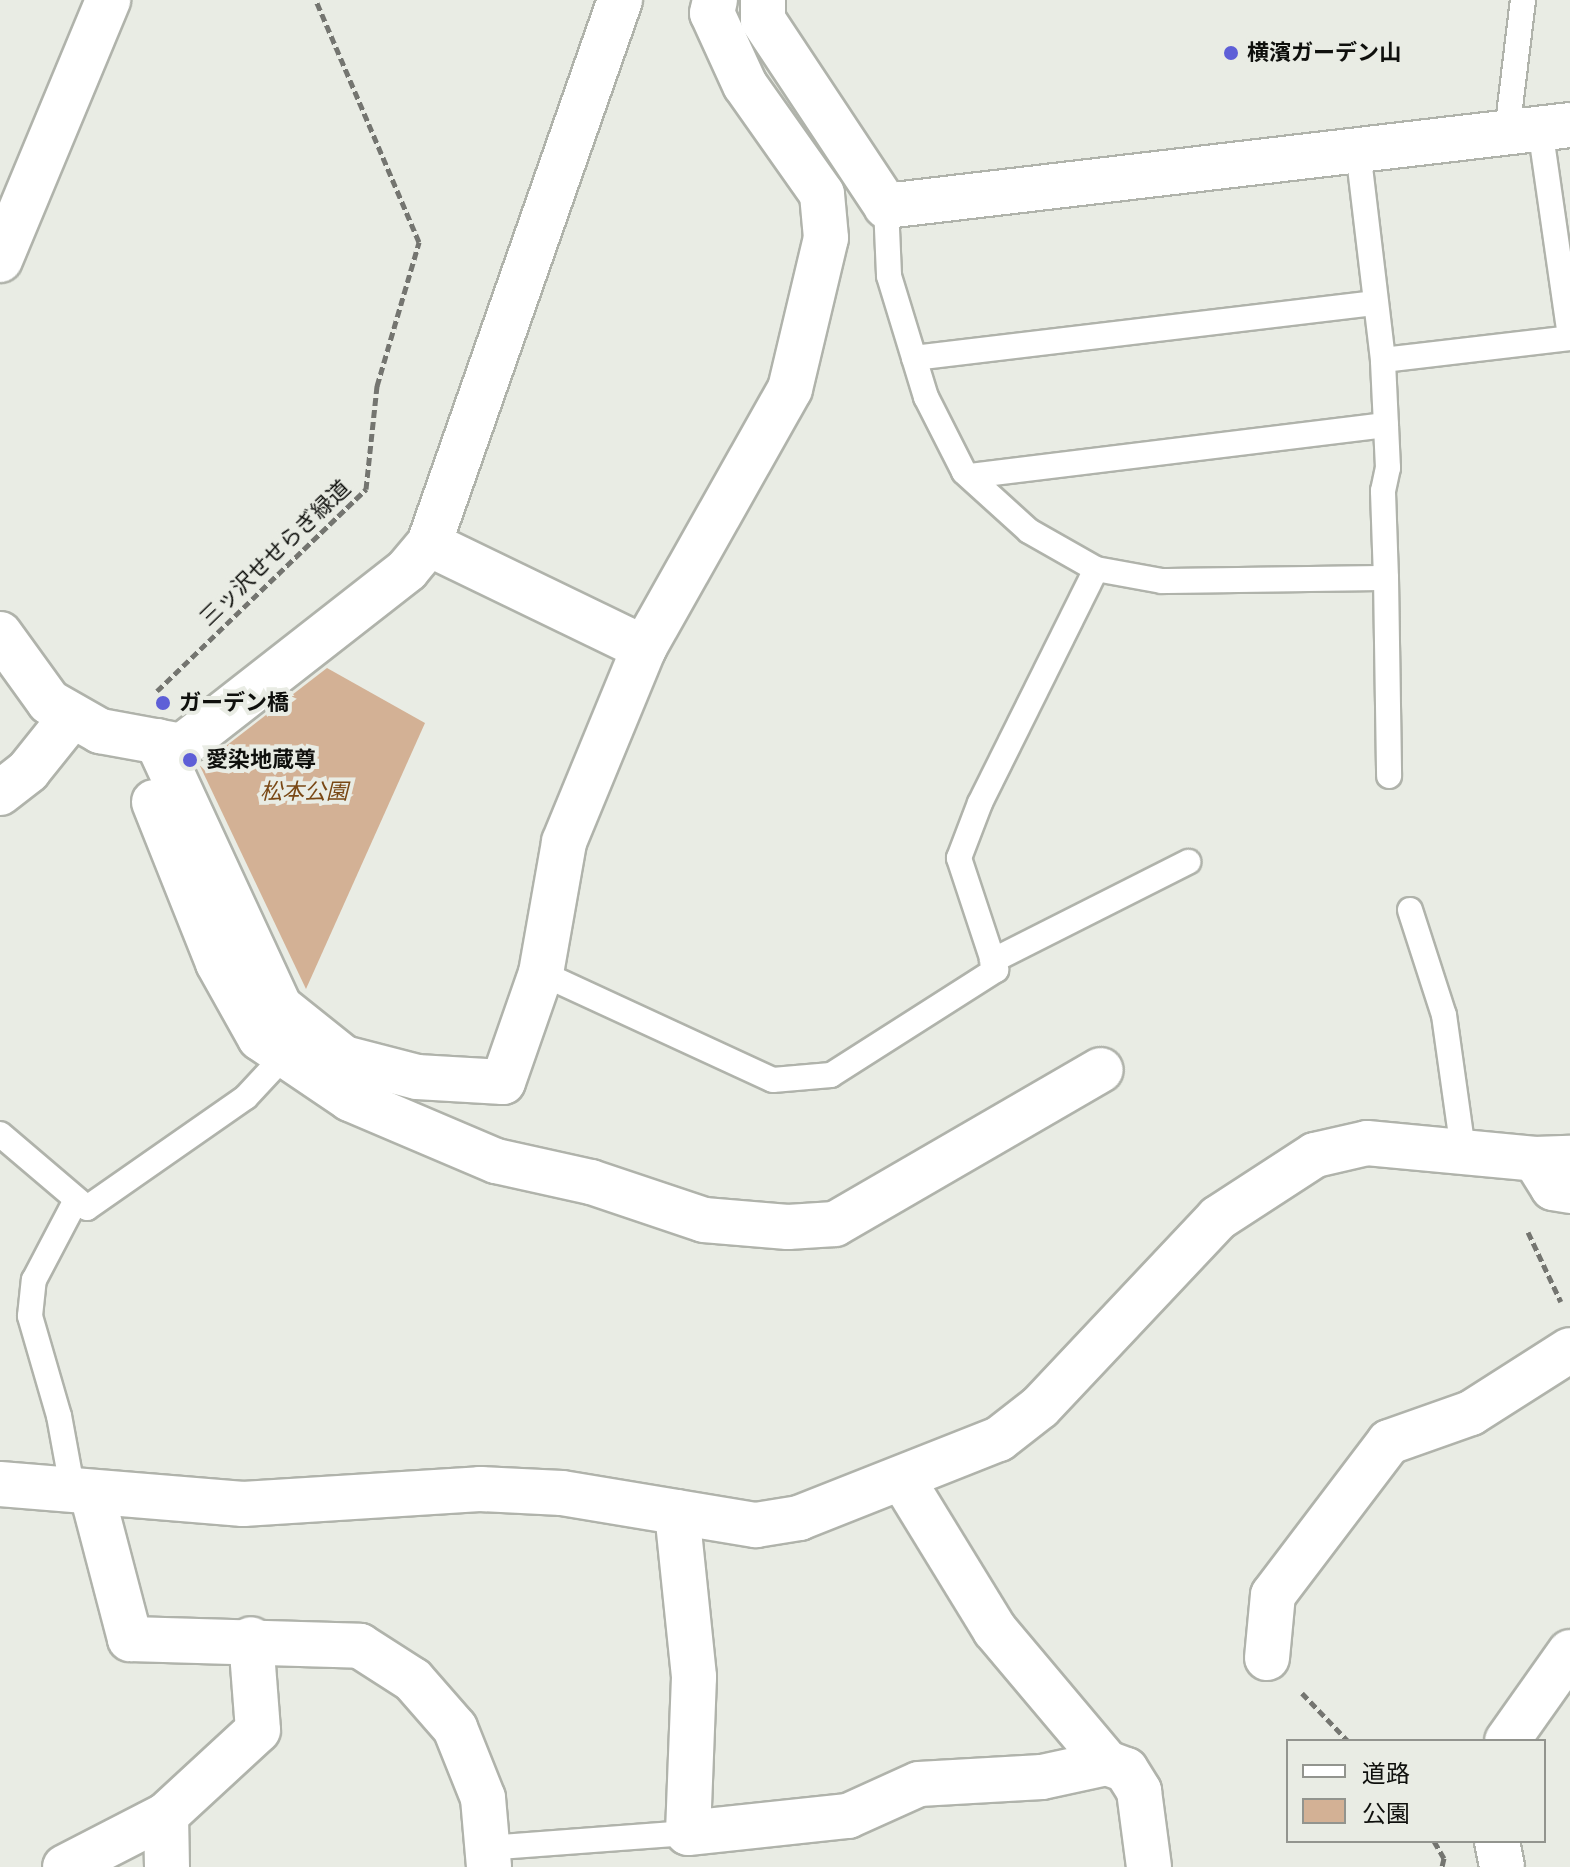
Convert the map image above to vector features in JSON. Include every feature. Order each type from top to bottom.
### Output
[{"type":"street","points":[[0,260],[108,0]]},
{"type":"street","points":[[0,634],[49,702],[72,716],[133,737],[182,746],[407,570],[429,544],[620,0]]},
{"type":"street","points":[[133,737],[280,1007],[344,1058],[417,1077],[503,1082],[541,973],[564,842],[644,648],[790,389],[826,238],[822,194],[745,85],[712,13],[715,0]]},
{"type":"street","points":[[763,0],[763,20],[886,206],[1539,128]]},
{"type":"street","points":[[429,544],[644,648]]},
{"type":"street","points":[[0,793],[28,771],[72,716]]},
{"type":"street","points":[[133,737],[218,963],[260,1038],[350,1099],[496,1161],[591,1182],[704,1220],[788,1227],[835,1224],[1101,1070]]},
{"type":"street","points":[[0,1484],[243,1504],[480,1489],[562,1493],[756,1525],[799,1518],[903,1480],[999,1439],[1040,1407],[1218,1218],[1315,1155],[1367,1143],[1552,1159],[1553,1188],[1570,1191]]},
{"type":"street","points":[[1267,1658],[1273,1595],[1389,1442],[1471,1413],[1567,1329]]},
{"type":"street","points":[[903,1480],[995,1630],[1107,1763],[1126,1770],[1139,1791],[1149,1867]]},
{"type":"street","points":[[82,1493],[130,1639],[179,1644],[251,1639],[360,1646],[413,1680],[455,1728],[483,1798],[488,1858]]},
{"type":"street","points":[[677,1512],[694,1677],[688,1833],[848,1816],[919,1784],[1042,1777],[1107,1763]]},
{"type":"street","points":[[65,1867],[166,1815],[258,1730],[251,1639]]},
{"type":"street","points":[[1508,1739],[1570,1652]]},
{"type":"street","points":[[166,1815],[167,1867]]},
{"type":"street","points":[[1497,1843],[1502,1867]]},
{"type":"lane","points":[[1383,360],[1570,337],[1567,287],[1539,128],[1523,0]]},
{"type":"lane","points":[[1358,150],[1383,360],[1389,776]]},
{"type":"lane","points":[[886,206],[889,276],[926,397],[970,476],[1029,531],[1096,569],[1162,581],[1386,578]]},
{"type":"lane","points":[[914,358],[1376,303]]},
{"type":"lane","points":[[970,476],[1386,425]]},
{"type":"lane","points":[[541,973],[773,1080],[831,1075],[996,970],[959,858],[980,803],[1096,569]]},
{"type":"lane","points":[[992,961],[1188,862]]},
{"type":"lane","points":[[1410,910],[1444,1015],[1463,1151]]},
{"type":"lane","points":[[0,1134],[75,1202],[87,1208],[137,1177],[246,1097],[285,1055]]},
{"type":"lane","points":[[75,1202],[34,1280],[30,1316],[82,1493]]},
{"type":"lane","points":[[488,1858],[688,1833]]},
{"type":"path","name":"三ッ沢せせらぎ緑道","points":[[133,737],[366,489],[377,386],[419,242],[316,0]]},
{"type":"path","points":[[1526,1226],[1567,1329]]},
{"type":"path","points":[[1267,1658],[1346,1739]]},
{"type":"path","points":[[1435,1843],[1444,1858],[1442,1867]]},
{"type":"green space","name":"松本公園","points":[[327,668],[425,723],[306,989],[200,766]]},
{"type":"place","name":"横濱ガーデン山","points":[[1231,53]]},
{"type":"place","name":"ガーデン橋","points":[[163,703]]},
{"type":"place","name":"愛染地蔵尊","points":[[190,760]]}]
